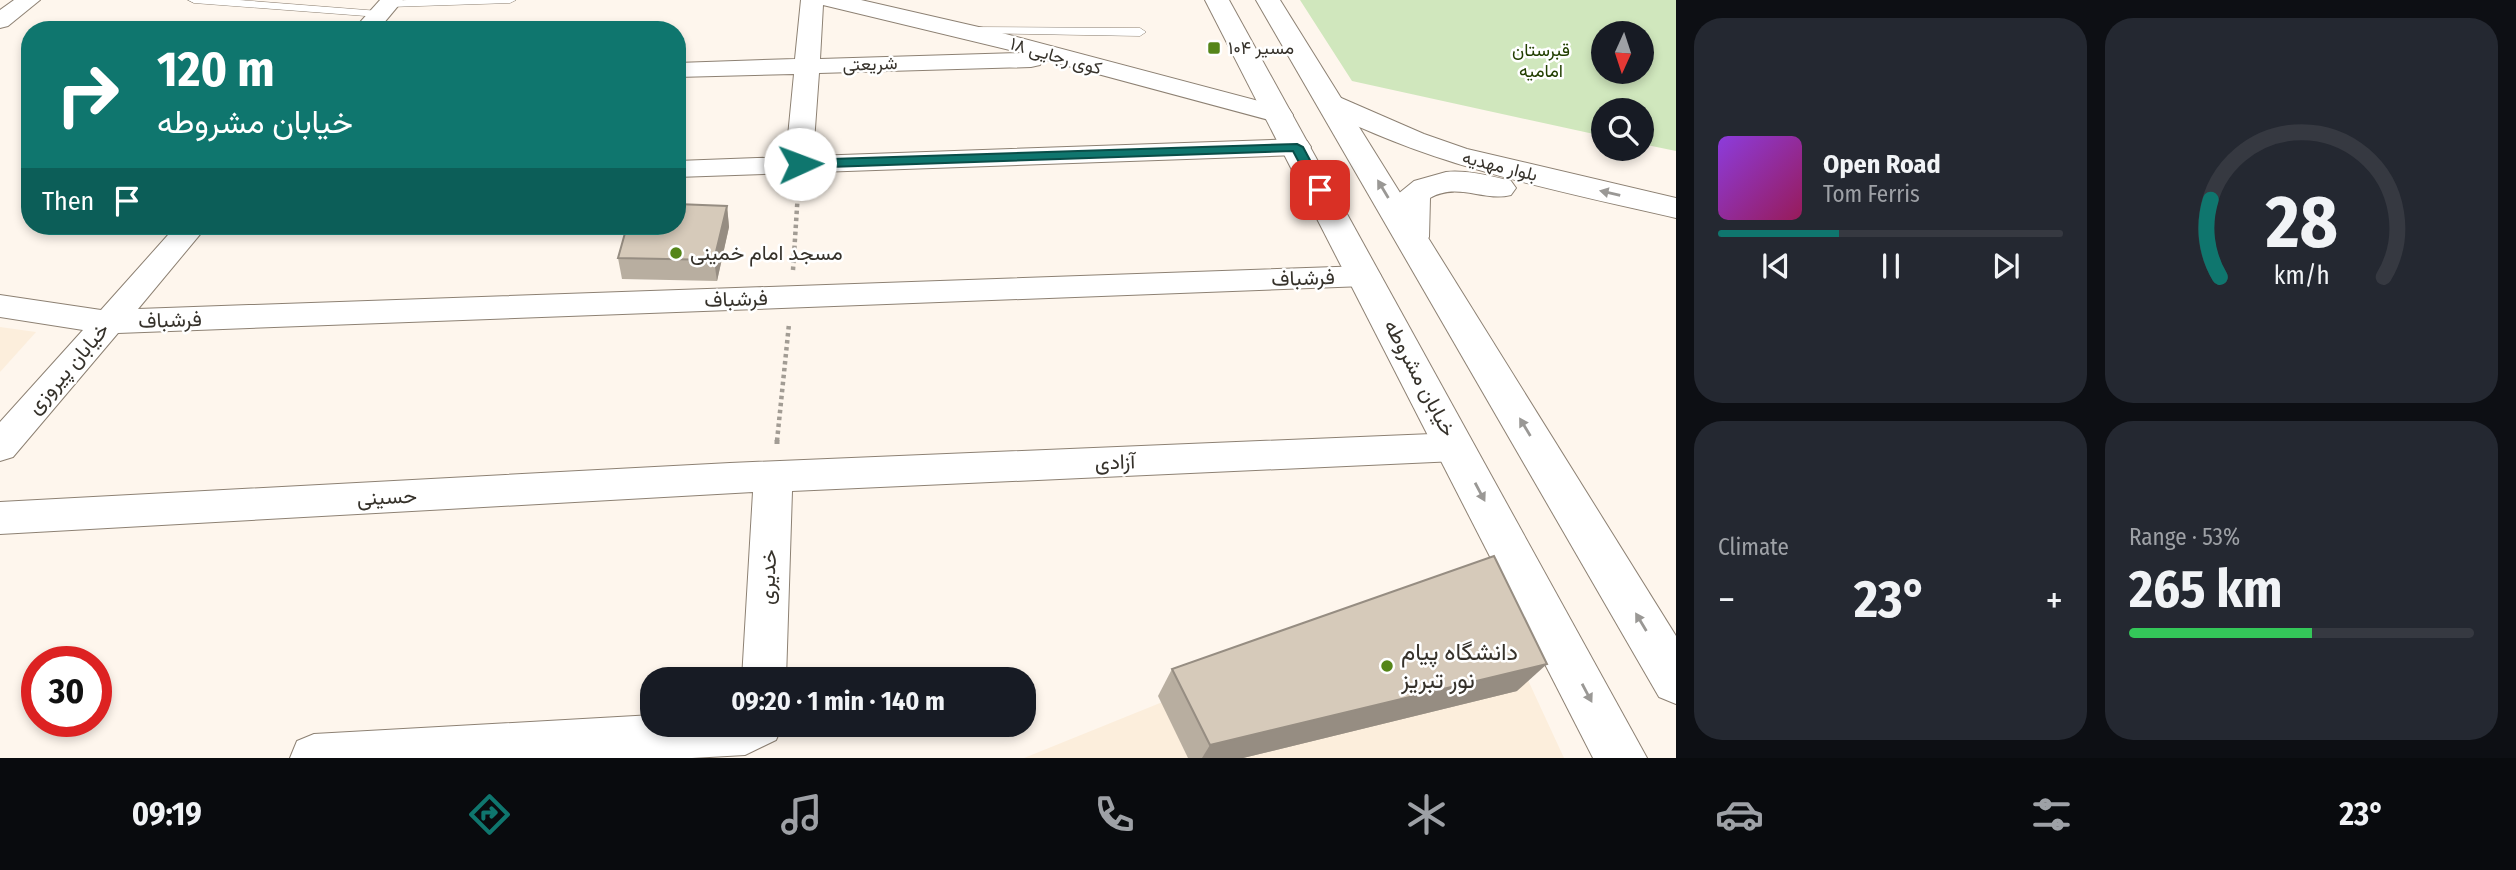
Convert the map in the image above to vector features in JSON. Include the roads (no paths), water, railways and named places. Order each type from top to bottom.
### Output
[{"type":"main road","name":"خیابان مشروطه","points":[[1217,0],[1621,758]]},
{"type":"main road","points":[[1268,0],[1676,681]]},
{"type":"main road","name":"بلوار مهدیه","points":[[1332,103],[1374,126],[1473,161],[1676,208]]},
{"type":"main road","name":"بلوار مهدیه","points":[[1412,237],[1413,194],[1435,181],[1473,182],[1676,230]]},
{"type":"street","points":[[0,21],[29,0]]},
{"type":"street","points":[[800,164],[812,0]]},
{"type":"street","name":"کوی رجایی ۱۸","points":[[831,0],[965,31],[1064,59],[1289,131]]},
{"type":"street","name":"شریعتی","points":[[686,70],[1064,59]]},
{"type":"street","points":[[686,169],[800,164],[1289,131]]},
{"type":"street","name":"خیابان پیروزی","points":[[0,447],[184,235]]},
{"type":"street","name":"فرشباف","points":[[0,306],[107,322],[1365,275]]},
{"type":"street","name":"آزادی","points":[[773,476],[1456,447]]},
{"type":"street","name":"حسینی","points":[[0,518],[773,476]]},
{"type":"street","name":"خدیری","points":[[765,667],[773,476]]},
{"type":"street","points":[[314,758],[661,737]]},
{"type":"lane","points":[[194,0],[381,12],[510,0]]},
{"type":"lane","points":[[965,31],[1140,32]]},
{"type":"place","name":"مسیر ۱۰۴","points":[[1214,48]]},
{"type":"place","name":"مسجد امام خمینی","points":[[676,253]]},
{"type":"place","name":"دانشگاه پیام نور تبریز","points":[[1387,666]]},
{"type":"park label","name":"قبرستان امامیه","points":[[1541,60]]}]
